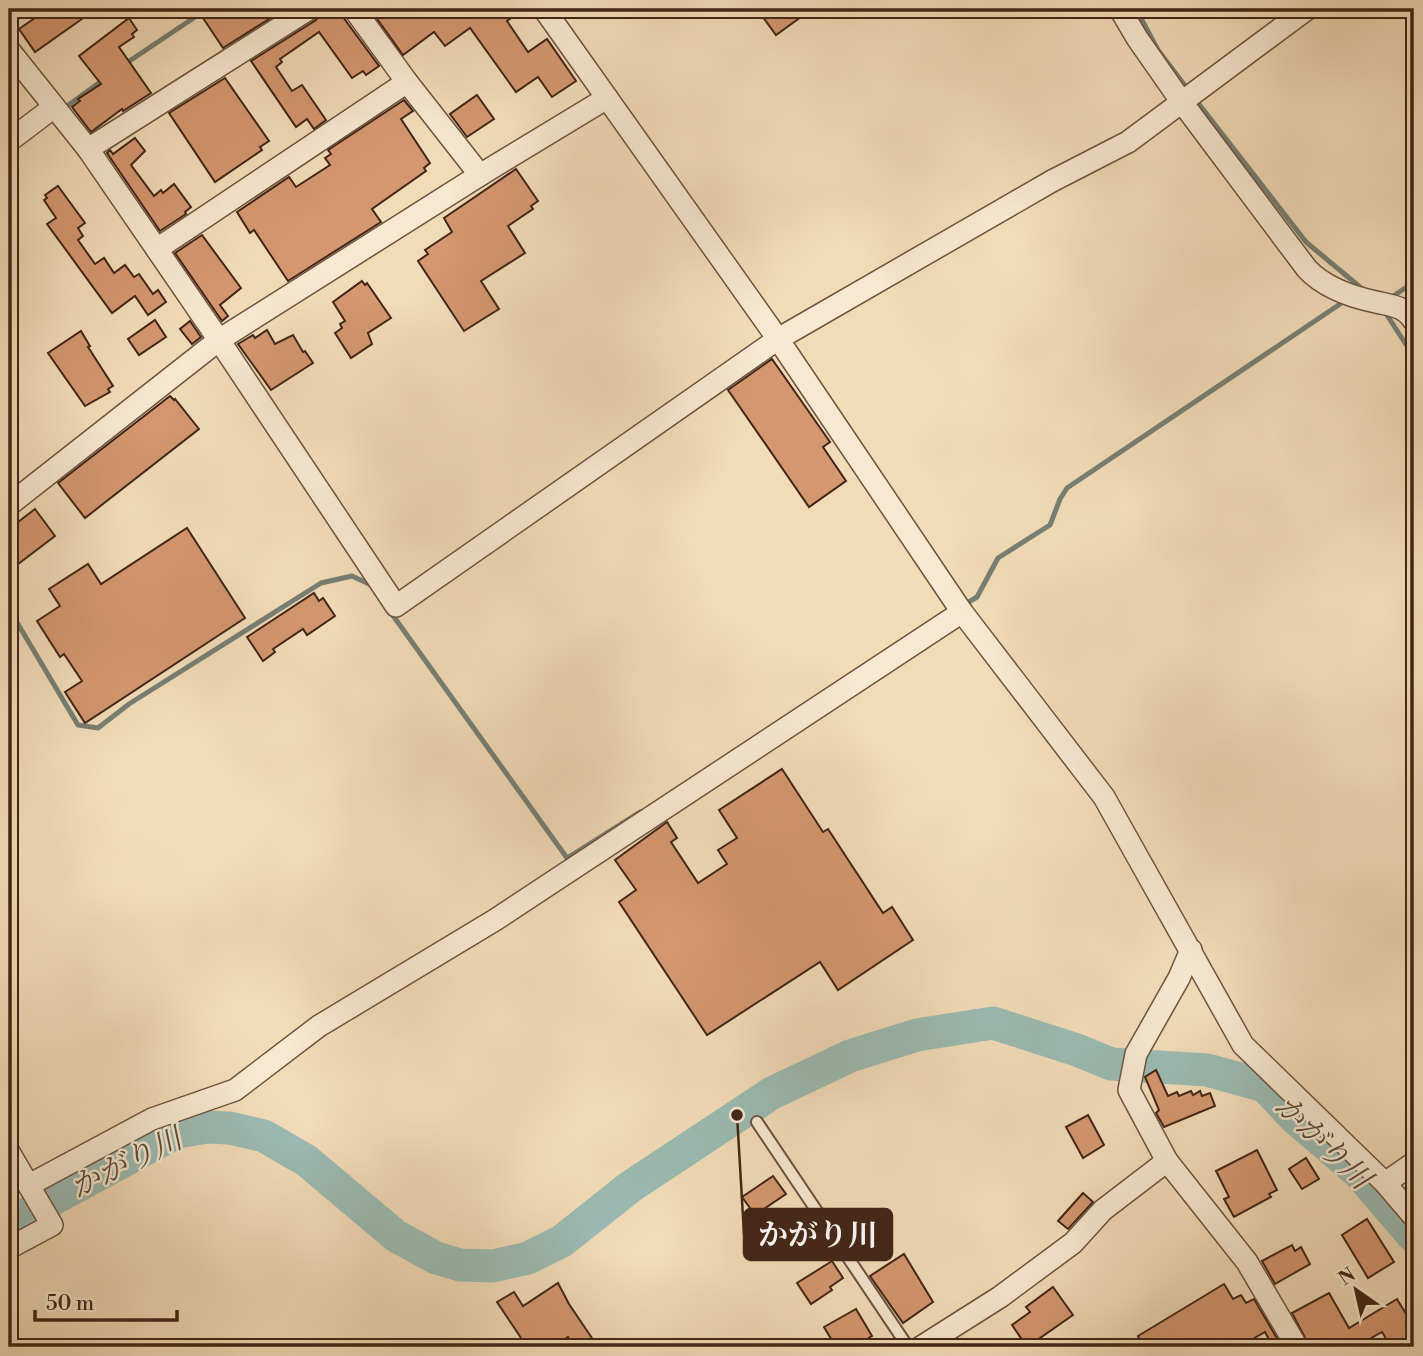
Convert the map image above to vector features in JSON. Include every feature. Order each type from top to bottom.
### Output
[{"type":"street","points":[[88,149],[309,9]]},
{"type":"street","points":[[354,9],[480,175]]},
{"type":"street","points":[[544,9],[778,339],[962,612],[1104,797],[1243,1045],[1385,1183],[1414,1217]]},
{"type":"street","points":[[1119,9],[1181,101],[1315,277],[1338,290],[1395,305],[1409,312],[1414,321]]},
{"type":"street","points":[[9,50],[88,149],[396,606],[778,339],[1052,181],[1128,142],[1307,9]]},
{"type":"street","points":[[157,249],[407,82]]},
{"type":"street","points":[[9,505],[219,340],[607,97]]},
{"type":"street","points":[[9,141],[54,107]]},
{"type":"street","points":[[29,1185],[152,1119],[235,1090],[319,1027],[495,920],[962,612]]},
{"type":"street","points":[[1191,950],[1179,978],[1136,1054],[1129,1090],[1167,1161],[1247,1262],[1297,1347]]},
{"type":"street","points":[[9,1152],[52,1225],[9,1248]]},
{"type":"street","points":[[921,1347],[1000,1297],[1073,1243],[1103,1210],[1167,1161]]},
{"type":"street","points":[[1385,1183],[1414,1163]]},
{"type":"lane","points":[[757,1122],[906,1347]]},
{"type":"building","points":[[48,9],[96,9],[35,52],[19,29]]},
{"type":"building","points":[[210,9],[285,9],[223,48],[201,15]]},
{"type":"building","points":[[322,9],[341,9],[343,17],[379,66],[366,75],[363,71],[352,78],[319,32],[280,59],[282,62],[276,67],[292,91],[302,85],[326,120],[314,129],[307,119],[296,127],[251,61],[316,20]]},
{"type":"building","points":[[370,9],[524,9],[507,21],[528,52],[547,39],[576,81],[552,97],[538,77],[516,92],[470,28],[445,46],[434,32],[403,55]]},
{"type":"building","points":[[757,9],[812,9],[776,35]]},
{"type":"building","points":[[129,18],[137,30],[132,34],[134,37],[119,47],[151,93],[123,111],[122,109],[91,132],[72,107],[80,101],[78,99],[101,84],[79,56]]},
{"type":"building","points":[[225,78],[269,141],[260,147],[262,150],[215,182],[169,113]]},
{"type":"building","points":[[477,95],[494,119],[467,137],[450,114]]},
{"type":"building","points":[[404,100],[413,111],[401,119],[430,163],[424,168],[426,171],[372,209],[381,222],[288,281],[254,230],[250,233],[237,212],[289,177],[296,187],[330,165],[325,158],[331,154],[328,150]]},
{"type":"building","points":[[135,138],[145,151],[131,165],[154,196],[174,184],[191,207],[186,214],[160,231],[107,153],[110,150],[113,154]]},
{"type":"building","points":[[516,169],[538,201],[531,206],[533,209],[508,226],[525,253],[481,281],[499,309],[464,331],[418,261],[428,254],[425,250],[452,232],[444,218]]},
{"type":"building","points":[[58,186],[85,223],[78,228],[83,236],[78,240],[95,264],[104,258],[114,273],[125,265],[134,277],[139,274],[153,294],[158,290],[166,302],[148,315],[135,296],[112,313],[47,224],[56,218],[44,200],[47,198],[45,195]]},
{"type":"building","points":[[202,235],[241,288],[220,305],[228,316],[222,321],[175,253]]},
{"type":"building","points":[[362,281],[365,285],[367,283],[391,318],[368,333],[372,344],[351,358],[335,333],[342,328],[340,324],[345,321],[333,302]]},
{"type":"building","points":[[155,320],[166,337],[139,355],[128,339]]},
{"type":"building","points":[[190,321],[201,337],[192,344],[180,329]]},
{"type":"building","points":[[267,330],[275,344],[293,335],[313,363],[271,390],[238,344]]},
{"type":"building","points":[[81,331],[113,386],[108,389],[110,392],[85,406],[48,353]]},
{"type":"building","points":[[772,359],[830,442],[823,447],[846,481],[809,507],[728,390]]},
{"type":"building","points":[[170,396],[199,429],[85,518],[58,483]]},
{"type":"building","points":[[35,509],[55,536],[9,571],[9,529]]},
{"type":"building","points":[[187,528],[245,618],[85,723],[65,692],[82,681],[64,654],[60,657],[37,621],[60,606],[49,589],[88,564],[101,584]]},
{"type":"building","points":[[314,593],[319,601],[323,598],[335,616],[307,635],[303,629],[273,649],[275,652],[263,661],[247,637]]},
{"type":"building","points":[[782,769],[823,832],[828,829],[883,913],[892,907],[913,940],[838,990],[820,962],[707,1035],[619,902],[636,890],[615,860],[667,822],[677,838],[671,842],[698,883],[727,864],[718,850],[737,838],[719,810]]},
{"type":"building","points":[[1156,1070],[1168,1096],[1177,1092],[1179,1096],[1191,1091],[1193,1095],[1200,1091],[1202,1096],[1210,1093],[1215,1106],[1164,1127],[1156,1113],[1159,1110],[1145,1077]]},
{"type":"building","points":[[1088,1115],[1104,1145],[1083,1158],[1066,1127]]},
{"type":"building","points":[[1257,1150],[1277,1190],[1269,1194],[1271,1197],[1234,1217],[1224,1199],[1229,1197],[1216,1171]]},
{"type":"building","points":[[1306,1158],[1319,1179],[1302,1189],[1289,1169]]},
{"type":"building","points":[[773,1176],[786,1194],[755,1215],[742,1197]]},
{"type":"building","points":[[1083,1193],[1093,1202],[1068,1229],[1058,1221]]},
{"type":"building","points":[[1367,1219],[1394,1262],[1368,1278],[1342,1235]]},
{"type":"building","points":[[1292,1245],[1295,1251],[1301,1247],[1310,1264],[1275,1284],[1262,1261]]},
{"type":"building","points":[[904,1254],[933,1302],[903,1323],[870,1276]]},
{"type":"building","points":[[832,1261],[843,1278],[830,1287],[832,1290],[811,1304],[797,1283]]},
{"type":"building","points":[[558,1283],[598,1347],[575,1347],[568,1337],[551,1347],[527,1347],[497,1302],[514,1292],[523,1306]]},
{"type":"building","points":[[1224,1284],[1233,1299],[1241,1295],[1246,1303],[1254,1299],[1282,1347],[1273,1347],[1265,1332],[1239,1347],[1144,1347],[1138,1336]]},
{"type":"building","points":[[1053,1287],[1073,1315],[1027,1347],[1012,1325],[1030,1312],[1026,1307]]},
{"type":"building","points":[[1329,1293],[1349,1328],[1397,1299],[1414,1327],[1414,1347],[1391,1347],[1382,1332],[1355,1347],[1310,1347],[1292,1313]]},
{"type":"building","points":[[856,1309],[872,1336],[854,1347],[836,1347],[824,1327]]},
{"type":"waterway","points":[[125,64],[207,9]]},
{"type":"waterway","points":[[1136,9],[1158,50],[1189,91]]},
{"type":"waterway","points":[[63,109],[103,80]]},
{"type":"waterway","points":[[1195,99],[1306,242],[1366,292]]},
{"type":"waterway","points":[[1389,299],[1414,282]]},
{"type":"waterway","points":[[964,605],[977,597],[998,558],[1050,525],[1067,488],[1346,300]]},
{"type":"waterway","points":[[1385,312],[1414,357]]},
{"type":"waterway","points":[[9,609],[78,725],[98,728],[129,704],[321,583],[352,576],[371,585]]},
{"type":"waterway","points":[[389,610],[567,858],[640,812]]},
{"type":"waterway","name":"かがり川","points":[[9,1223],[177,1132],[207,1127],[230,1128],[264,1136],[307,1161],[396,1236],[436,1258],[460,1265],[493,1266],[528,1258],[562,1241],[630,1187],[772,1093],[850,1056],[917,1035],[993,1023],[1111,1064],[1207,1070],[1265,1086],[1294,1117],[1359,1173],[1414,1237]]},
{"type":"place","name":"かがり川","points":[[737,1115]]}]
